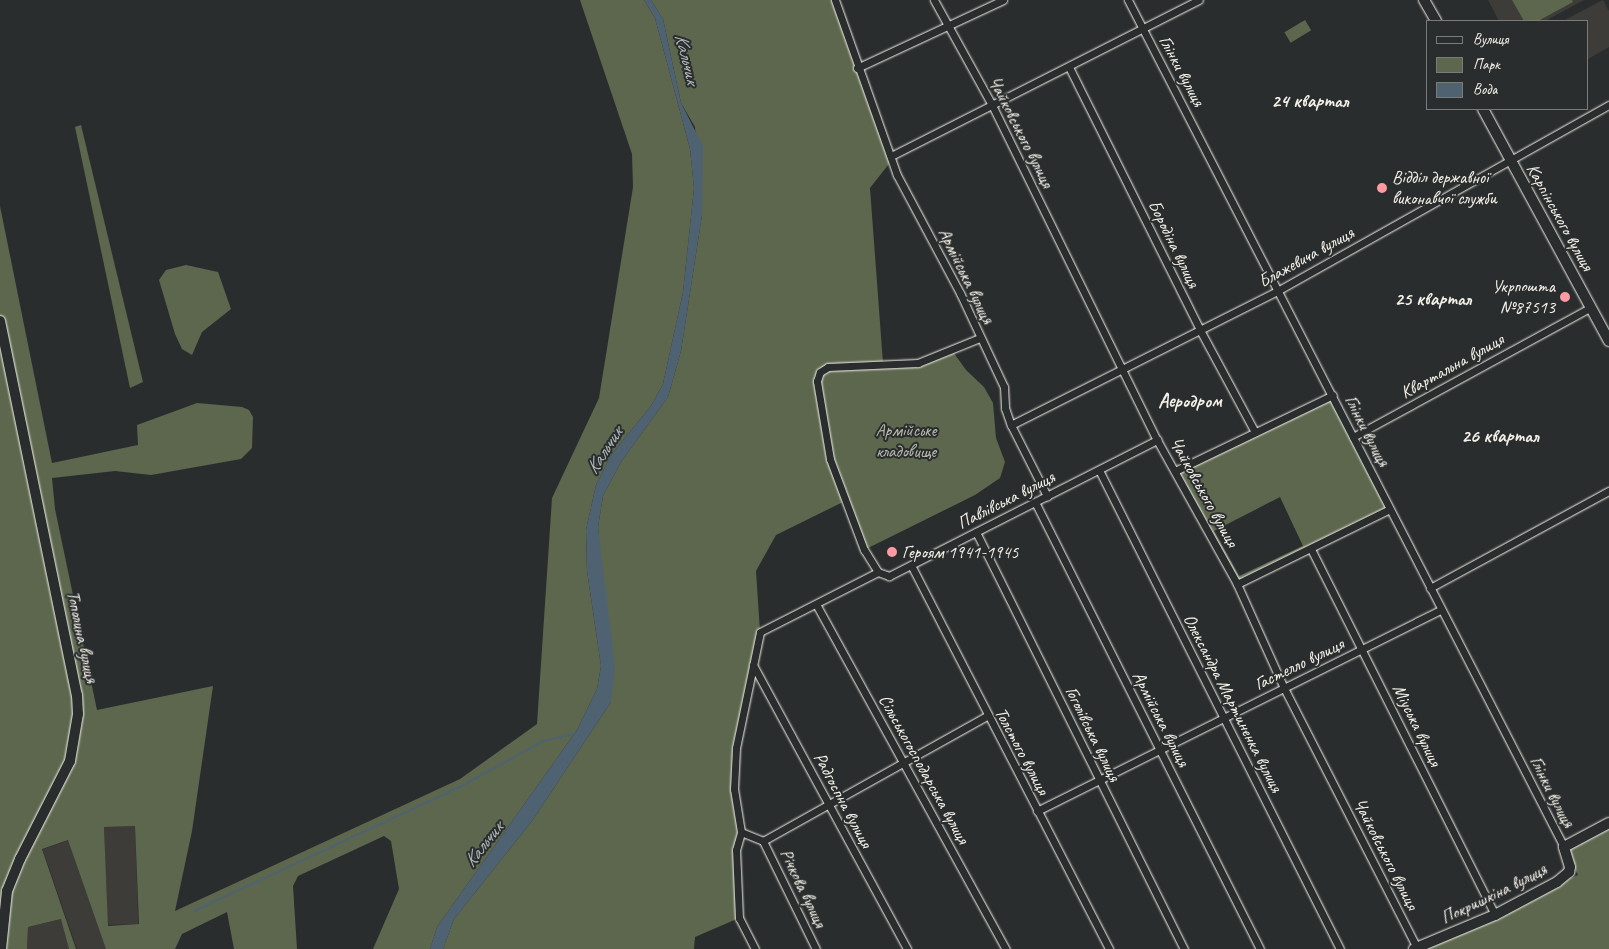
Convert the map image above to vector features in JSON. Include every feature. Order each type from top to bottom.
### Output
[{"type":"main road","points":[[1424,0],[1435,20]]},
{"type":"main road","name":"Карпінського вулиця","points":[[1484,110],[1609,341]]},
{"type":"main road","name":"Тополина вулиця","points":[[0,321],[77,695],[78,714],[70,761],[20,859],[8,891],[1,949]]},
{"type":"main road","name":"Покришкіна вулиця","points":[[1416,948],[1495,915],[1565,877],[1570,867],[1564,847],[1609,823]]},
{"type":"street","name":"Армійська вулиця","points":[[835,0],[857,68],[897,175],[942,257],[1004,387],[1005,408],[1011,425],[1047,496]]},
{"type":"street","name":"Чайковського вулиця","points":[[934,0],[992,105],[1158,440],[1237,584],[1284,688],[1416,948]]},
{"type":"street","points":[[857,68],[1003,0]]},
{"type":"street","name":"Глінки вулиця","points":[[1128,0],[1280,290],[1441,610],[1564,847]]},
{"type":"street","points":[[891,156],[1199,0]]},
{"type":"street","name":"Бородіна вулиця","points":[[1069,67],[1200,330],[1255,432]]},
{"type":"street","name":"Блажевича вулиця","points":[[1011,425],[1280,290],[1609,105]]},
{"type":"street","name":"Квартальна вулиця","points":[[1354,437],[1591,307]]},
{"type":"street","points":[[878,572],[864,550],[830,459],[816,381],[820,372],[828,367],[918,363],[980,338]]},
{"type":"street","points":[[1175,471],[1332,395]]},
{"type":"street","name":"Павлівська вулиця","points":[[753,665],[760,632],[878,572],[889,576],[1158,440]]},
{"type":"street","name":"Олександра Мартиненка вулиця","points":[[1099,470],[1340,949]]},
{"type":"street","points":[[1430,588],[1609,491]]},
{"type":"street","name":"Армійська вулиця","points":[[1035,502],[1260,949]]},
{"type":"street","points":[[1237,584],[1390,509]]},
{"type":"street","name":"Гоголівська вулиця","points":[[976,532],[1184,949]]},
{"type":"street","name":"Міуська вулиця","points":[[1311,548],[1495,915]]},
{"type":"street","name":"Толстого вулиця","points":[[911,565],[987,716],[1109,949]]},
{"type":"street","name":"Сільськогосподарська вулиця","points":[[816,604],[1006,949]]},
{"type":"street","name":"Гастелло вулиця","points":[[1037,811],[1441,610]]},
{"type":"street","points":[[753,665],[736,748],[734,790],[741,832],[736,850],[739,918],[755,949]]},
{"type":"street","name":"Радгоспна вулиця","points":[[753,665],[907,949]]},
{"type":"street","points":[[741,832],[762,841],[987,716]]},
{"type":"street","name":"Річкова вулиця","points":[[762,841],[816,949]]},
{"type":"shaded area","points":[[1488,0],[1584,0],[1547,20],[1498,20]]},
{"type":"shaded area","points":[[1603,0],[1609,11],[1609,47],[1589,58],[1589,20],[1565,20]]},
{"type":"shaded area","points":[[135,826],[138,924],[107,925],[104,827]]},
{"type":"shaded area","points":[[69,840],[106,949],[77,949],[43,849]]},
{"type":"shaded area","points":[[62,919],[69,949],[27,949],[28,927]]},
{"type":"green space","points":[[580,0],[644,0],[655,18],[690,149],[694,188],[683,292],[663,384],[651,406],[611,455],[596,485],[586,530],[587,571],[601,666],[597,689],[577,730],[437,927],[430,949],[373,949],[399,889],[391,841],[384,836],[298,876],[293,886],[297,949],[234,949],[227,912],[182,934],[175,949],[106,949],[68,840],[42,849],[76,949],[69,949],[61,919],[28,927],[27,949],[0,949],[0,206],[52,463],[138,445],[137,425],[197,403],[242,407],[249,410],[253,417],[252,448],[241,459],[151,475],[115,471],[52,478],[55,509],[97,710],[213,686],[192,831],[175,911],[460,779],[537,724],[552,498],[599,398],[633,187],[632,154]],"holes":[[[135,826],[139,924],[108,926],[104,827]]]},
{"type":"green space","name":"Армійське кладовище","points":[[651,0],[835,0],[892,160],[870,188],[883,363],[918,363],[951,349],[966,370],[984,387],[993,403],[996,438],[1005,462],[1000,478],[975,495],[864,550],[845,501],[776,535],[756,571],[760,632],[736,748],[734,789],[741,832],[736,850],[739,918],[695,937],[694,949],[443,949],[454,919],[532,821],[611,702],[598,527],[603,496],[621,462],[668,397],[681,351],[702,215],[695,127],[681,103],[663,19]]},
{"type":"green space","points":[[1512,0],[1572,0],[1573,2],[1540,20],[1523,20]]},
{"type":"green space","points":[[1305,20],[1311,30],[1291,43],[1284,32]]},
{"type":"green space","points":[[81,125],[143,382],[130,388],[75,127]]},
{"type":"green space","points":[[186,265],[218,272],[231,309],[202,332],[192,355],[182,349],[175,334],[159,280],[166,270]]},
{"type":"green space","points":[[1332,398],[1388,508],[1238,582],[1177,472]],"holes":[[[1280,497],[1303,546],[1239,576],[1214,531]]]},
{"type":"green space","points":[[1609,823],[1609,949],[1414,949],[1578,875],[1564,847]]},
{"type":"water","points":[[644,0],[651,0],[663,19],[681,103],[703,146],[702,215],[681,351],[668,397],[621,462],[603,496],[598,527],[615,667],[611,702],[532,821],[454,919],[443,949],[430,949],[437,927],[577,730],[597,689],[601,666],[587,571],[586,530],[596,485],[611,455],[651,406],[663,384],[683,292],[694,188],[690,149],[655,18]]},
{"type":"waterway","points":[[194,911],[458,788],[543,741],[574,734]]},
{"type":"place","name":"Відділ державної виконавчої служби","points":[[1382,188]]},
{"type":"place","name":"Укрпошта №87513","points":[[1565,297]]},
{"type":"place","name":"Героям 1941-1945","points":[[892,552]]},
{"type":"district","name":"24 квартал","points":[[1310,102]]},
{"type":"district","name":"25 квартал","points":[[1433,300]]},
{"type":"district","name":"Аеродром","points":[[1190,402]]},
{"type":"district","name":"26 квартал","points":[[1500,437]]},
{"type":"water label","name":"Кальчик","points":[[686,59]]},
{"type":"water label","name":"Кальчик","points":[[605,451]]},
{"type":"water label","name":"Кальчик","points":[[484,845]]}]
